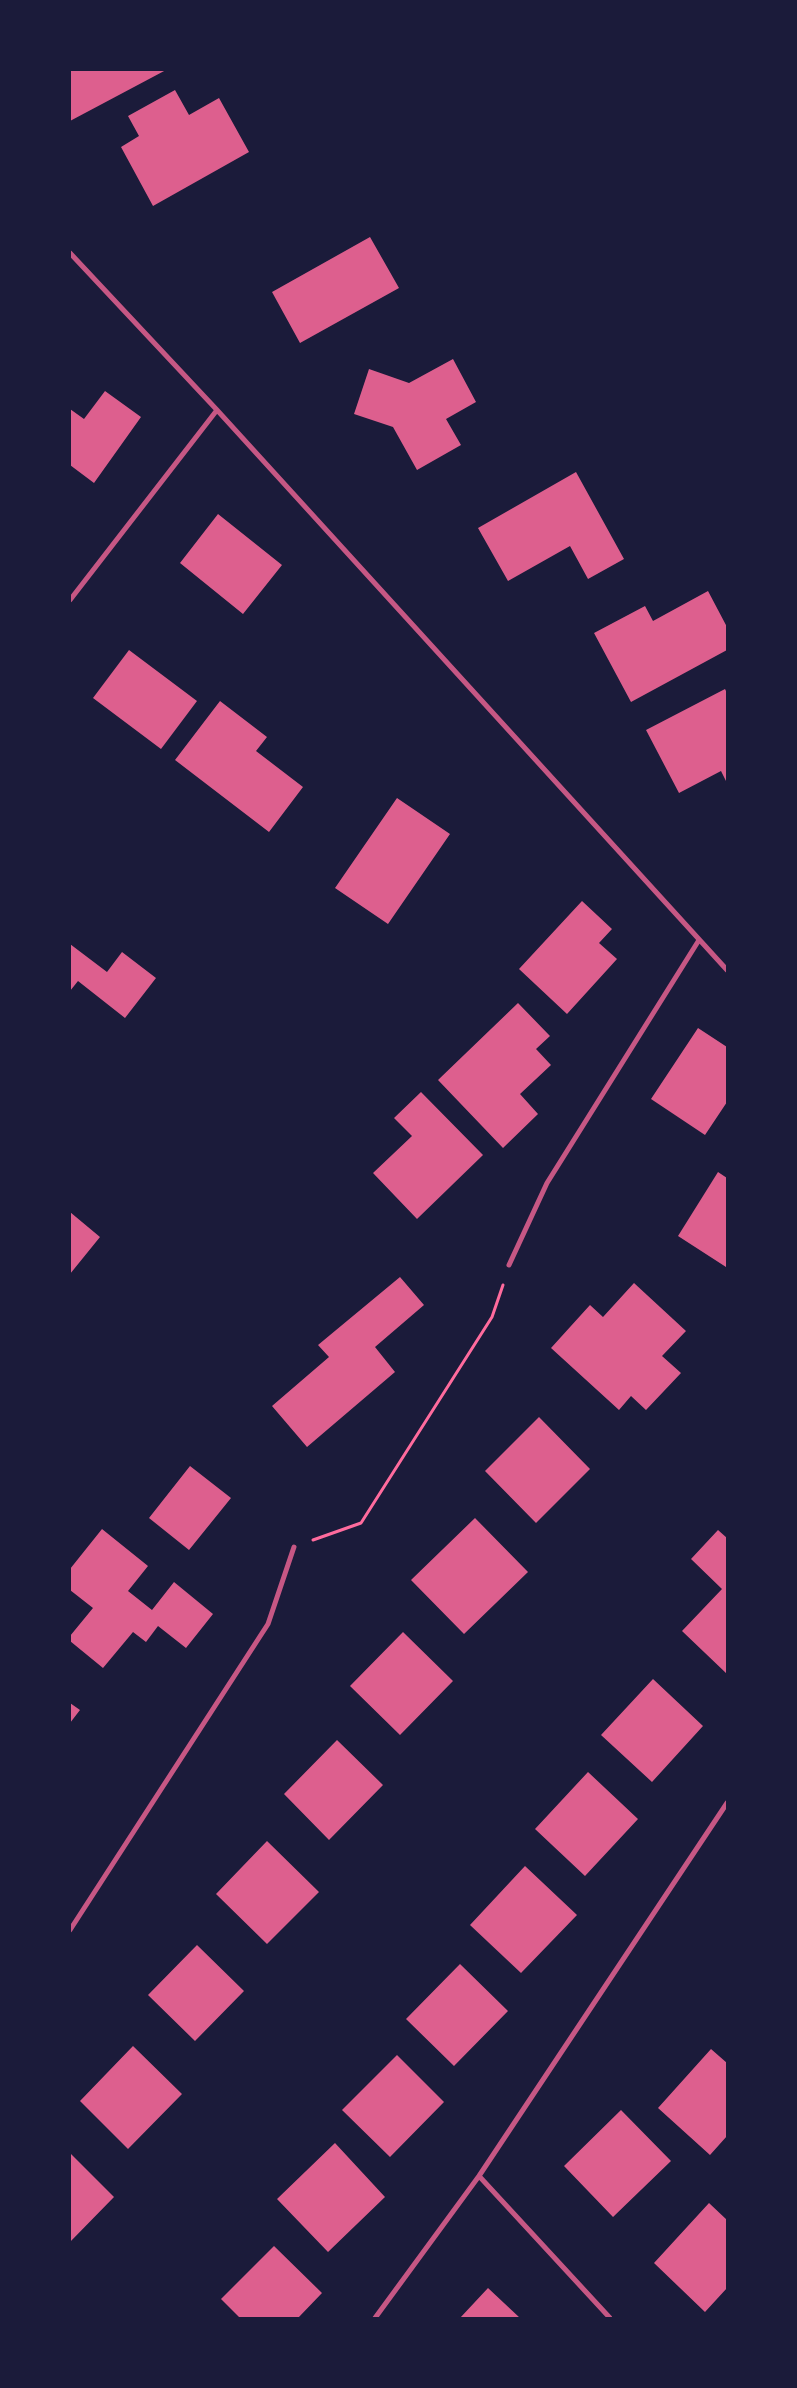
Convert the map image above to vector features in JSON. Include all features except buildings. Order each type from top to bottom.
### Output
[{"type":"street","points":[[70,253],[217,410],[727,970]]},
{"type":"street","points":[[70,600],[217,410]]},
{"type":"street","points":[[509,1265],[547,1183],[699,940]]},
{"type":"street","points":[[70,1930],[268,1624],[294,1547]]},
{"type":"street","points":[[375,2318],[479,2176],[727,1803]]},
{"type":"street","points":[[479,2176],[610,2318]]},
{"type":"path","points":[[294,1547],[361,1523],[492,1317],[509,1265]]}]
